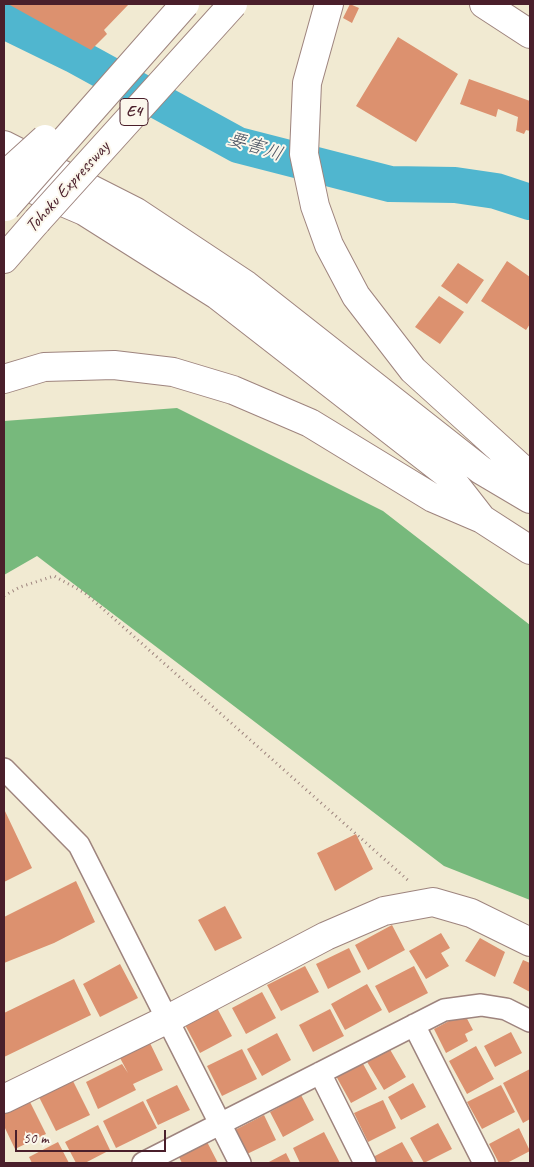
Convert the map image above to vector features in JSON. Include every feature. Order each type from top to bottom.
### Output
[{"type":"main road","name":"Tohoku Expressway","points":[[5,208],[185,4]]},
{"type":"main road","name":"Tohoku Expressway","points":[[4,259],[233,4]]},
{"type":"main road","points":[[329,4],[307,83],[304,154],[315,206],[329,245],[356,296],[413,370],[530,476]]},
{"type":"main road","points":[[484,4],[530,34]]},
{"type":"main road","points":[[139,54],[4,177],[84,211],[217,295],[447,474],[482,519]]},
{"type":"main road","points":[[4,145],[136,212],[238,280],[481,470],[530,499]]},
{"type":"main road","points":[[4,379],[44,367],[114,365],[174,372],[234,390],[310,423],[433,498],[482,519],[530,550]]},
{"type":"main road","points":[[4,1099],[168,1019],[326,936],[384,911],[433,902],[471,913],[530,942]]},
{"type":"street","points":[[4,770],[79,845],[240,1163]]},
{"type":"street","points":[[143,1163],[444,1010],[481,1005],[506,1009],[530,1021]]},
{"type":"street","points":[[414,1025],[484,1163]]},
{"type":"street","points":[[320,1073],[365,1163]]},
{"type":"path","points":[[4,596],[20,587],[54,576],[86,593],[433,902]]},
{"type":"green space","points":[[177,408],[383,511],[530,625],[530,900],[444,866],[37,556],[4,575],[4,421]]},
{"type":"building","points":[[8,4],[129,4],[104,30],[107,34],[91,50]]},
{"type":"building","points":[[350,4],[359,8],[352,23],[343,18]]},
{"type":"building","points":[[398,37],[458,74],[416,142],[356,106]]},
{"type":"building","points":[[469,79],[530,101],[530,131],[526,130],[524,134],[516,131],[518,117],[498,109],[496,117],[460,104]]},
{"type":"building","points":[[507,261],[530,277],[530,324],[526,330],[481,301]]},
{"type":"building","points":[[458,263],[484,280],[467,304],[441,286]]},
{"type":"building","points":[[439,296],[464,312],[440,344],[415,327]]},
{"type":"building","points":[[4,809],[32,868],[4,882]]},
{"type":"building","points":[[356,834],[373,869],[335,891],[317,853]]},
{"type":"building","points":[[76,881],[95,922],[54,943],[4,963],[4,917]]},
{"type":"building","points":[[225,906],[242,938],[215,951],[198,920]]},
{"type":"building","points":[[392,925],[405,950],[368,970],[355,945]]},
{"type":"building","points":[[441,933],[450,948],[441,953],[449,966],[426,979],[409,951]]},
{"type":"building","points":[[480,938],[505,952],[495,977],[465,961]]},
{"type":"building","points":[[349,948],[361,972],[328,989],[316,964]]},
{"type":"building","points":[[523,960],[530,963],[530,992],[513,983]]},
{"type":"building","points":[[120,964],[138,998],[100,1017],[83,984]]},
{"type":"building","points":[[305,966],[319,992],[281,1011],[267,985]]},
{"type":"building","points":[[414,966],[428,993],[389,1013],[375,986]]},
{"type":"building","points":[[74,979],[91,1015],[4,1057],[4,1013]]},
{"type":"building","points":[[367,984],[382,1010],[345,1030],[331,1004]]},
{"type":"building","points":[[262,992],[276,1018],[246,1034],[232,1008]]},
{"type":"building","points":[[216,1006],[232,1036],[200,1053],[184,1023]]},
{"type":"building","points":[[330,1009],[344,1036],[313,1052],[299,1025]]},
{"type":"building","points":[[464,1013],[473,1030],[465,1034],[468,1041],[446,1053],[434,1029]]},
{"type":"building","points":[[511,1032],[522,1053],[495,1067],[484,1046]]},
{"type":"building","points":[[277,1033],[291,1060],[262,1076],[247,1049]]},
{"type":"building","points":[[149,1041],[163,1070],[133,1084],[136,1090],[98,1109],[86,1082],[122,1064],[128,1073],[119,1056]]},
{"type":"building","points":[[388,1046],[406,1077],[384,1090],[366,1060]]},
{"type":"building","points":[[476,1046],[494,1079],[467,1094],[449,1061]]},
{"type":"building","points":[[242,1049],[257,1079],[222,1096],[207,1066]]},
{"type":"building","points":[[362,1062],[377,1089],[351,1103],[336,1076]]},
{"type":"building","points":[[530,1069],[530,1119],[523,1123],[503,1083]]},
{"type":"building","points":[[72,1079],[90,1115],[56,1131],[38,1095]]},
{"type":"building","points":[[413,1083],[426,1107],[401,1120],[388,1097]]},
{"type":"building","points":[[177,1085],[190,1110],[158,1125],[146,1100]]},
{"type":"building","points":[[501,1085],[515,1112],[482,1129],[467,1102]]},
{"type":"building","points":[[301,1095],[314,1120],[283,1137],[270,1112]]},
{"type":"building","points":[[29,1100],[46,1134],[15,1149],[4,1126],[4,1113]]},
{"type":"building","points":[[383,1100],[396,1128],[368,1142],[354,1113]]},
{"type":"building","points":[[143,1101],[157,1128],[116,1148],[103,1121]]},
{"type":"building","points":[[264,1115],[276,1140],[247,1154],[235,1130]]},
{"type":"building","points":[[438,1123],[452,1149],[424,1163],[410,1138]]},
{"type":"building","points":[[98,1125],[110,1150],[85,1163],[76,1163],[65,1142]]},
{"type":"building","points":[[519,1128],[530,1151],[507,1163],[499,1163],[489,1144]]},
{"type":"building","points":[[324,1132],[340,1163],[300,1163],[293,1148]]},
{"type":"building","points":[[205,1138],[218,1163],[182,1163],[177,1153]]},
{"type":"building","points":[[58,1142],[69,1163],[32,1163],[29,1157]]},
{"type":"building","points":[[402,1142],[414,1163],[376,1163],[373,1157]]},
{"type":"building","points":[[286,1153],[291,1163],[267,1163]]},
{"type":"waterway","name":"要害川","points":[[4,21],[74,55],[238,145],[390,184],[455,185],[496,191],[530,202]]}]
